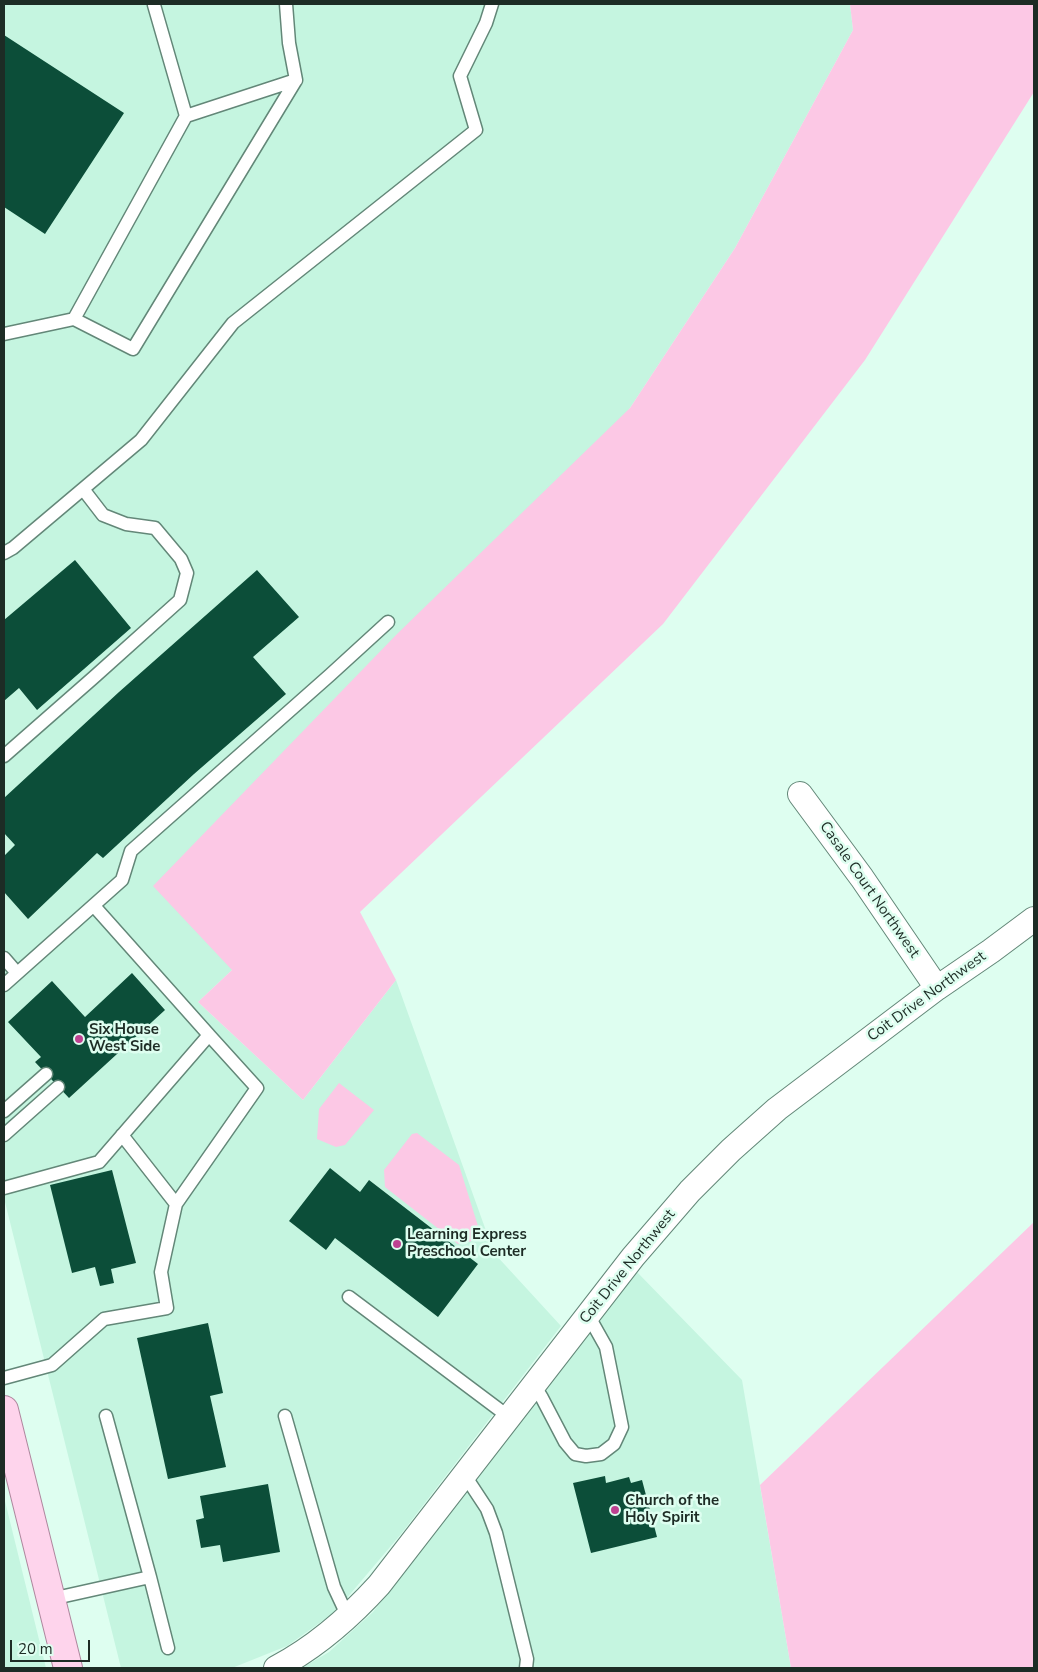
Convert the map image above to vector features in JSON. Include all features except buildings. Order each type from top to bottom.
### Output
[{"type":"main road","points":[[4,1410],[68,1668]]},
{"type":"street","name":"Casale Court Northwest","points":[[800,794],[862,878],[937,988]]},
{"type":"street","name":"Coit Drive Northwest","points":[[276,1668],[296,1658],[339,1626],[379,1585],[633,1257],[690,1192],[731,1150],[777,1109],[937,988],[1034,919]]},
{"type":"lane","points":[[4,334],[74,319],[133,349],[296,80],[289,43],[286,4]]},
{"type":"lane","points":[[4,553],[13,548],[141,440],[233,323],[476,130],[460,76],[486,23],[492,4]]},
{"type":"lane","points":[[154,5],[186,116]]},
{"type":"lane","points":[[74,319],[186,116],[296,80]]},
{"type":"lane","points":[[4,756],[180,600],[186,573],[181,559],[155,528],[126,524],[103,515],[83,489]]},
{"type":"lane","points":[[4,985],[122,880],[131,851],[330,676],[388,622]]},
{"type":"lane","points":[[4,1378],[52,1365],[104,1318],[167,1308],[161,1272],[176,1204],[257,1088],[94,906]]},
{"type":"lane","points":[[4,958],[17,973]]},
{"type":"lane","points":[[4,1188],[98,1162],[209,1035]]},
{"type":"lane","points":[[4,1111],[46,1074]]},
{"type":"lane","points":[[4,1135],[58,1087]]},
{"type":"lane","points":[[122,1135],[176,1204]]},
{"type":"lane","points":[[349,1297],[509,1417]]},
{"type":"lane","points":[[534,1385],[565,1442],[575,1454],[586,1456],[601,1454],[614,1444],[622,1427],[606,1348],[588,1315]]},
{"type":"lane","points":[[106,1416],[168,1648]]},
{"type":"lane","points":[[285,1416],[334,1587],[348,1617]]},
{"type":"lane","points":[[464,1474],[487,1509],[496,1533],[527,1659],[526,1668]]},
{"type":"lane","points":[[51,1600],[150,1577]]},
{"type":"shaded area","points":[[4,4],[850,4],[853,30],[735,248],[630,408],[232,970],[198,1002],[303,1100],[396,980],[494,1253],[561,1326],[401,1534],[335,1612],[287,1646],[232,1668],[121,1668],[4,1198]]},
{"type":"shaded area","points":[[850,4],[1034,4],[1034,92],[865,360],[663,624],[360,912],[396,980],[303,1100],[198,1002],[232,970],[153,886],[397,634],[630,408],[735,248],[853,30]]},
{"type":"shaded area","points":[[339,1083],[374,1110],[345,1145],[336,1147],[317,1139],[319,1109]]},
{"type":"shaded area","points":[[417,1133],[459,1165],[482,1239],[458,1244],[385,1187],[384,1170],[412,1134]]},
{"type":"shaded area","points":[[1034,1222],[1034,1668],[791,1668],[760,1485]]},
{"type":"shaded area","points":[[637,1272],[742,1380],[791,1668],[302,1668],[329,1652],[373,1612]]},
{"type":"shaded area","points":[[4,1497],[46,1668],[4,1668]]},
{"type":"place","name":"Six House West Side","points":[[79,1039]]},
{"type":"place","name":"Learning Express Preschool Center","points":[[397,1244]]},
{"type":"place","name":"Church of the Holy Spirit","points":[[615,1510]]}]
